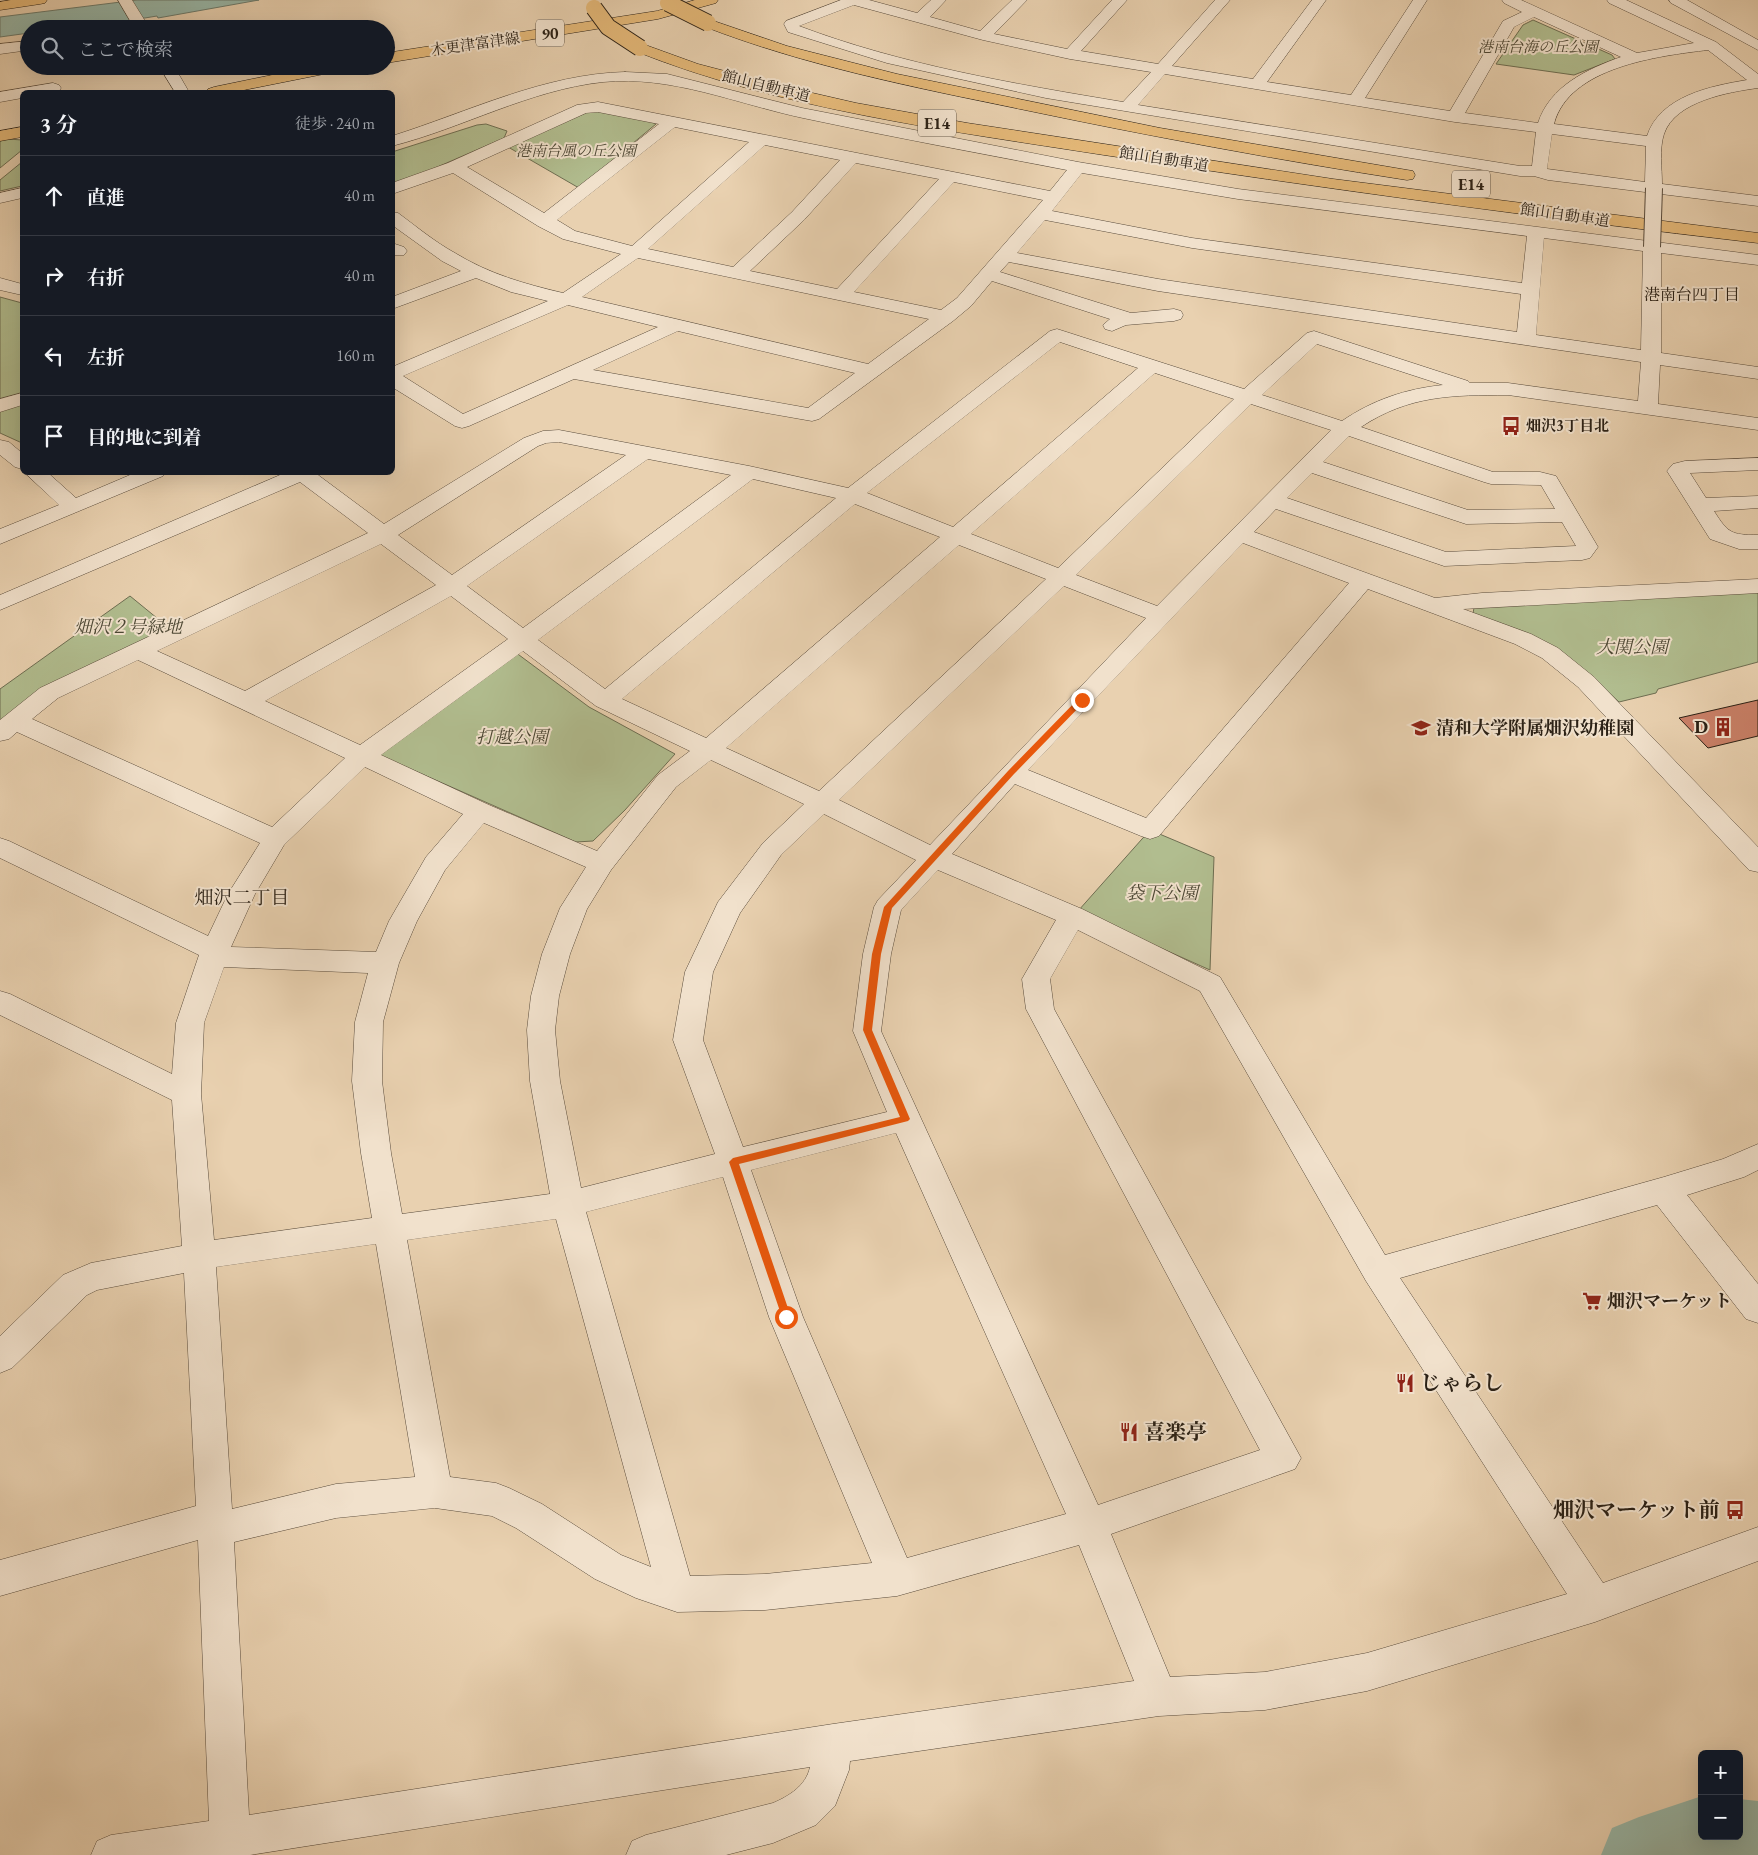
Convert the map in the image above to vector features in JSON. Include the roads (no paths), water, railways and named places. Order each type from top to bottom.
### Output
[{"type":"main road","points":[[7,5],[40,0]]},
{"type":"main road","name":"木更津富津線","points":[[395,57],[648,17],[682,10],[711,0]]},
{"type":"main road","name":"館山自動車道","points":[[666,1],[708,24],[816,58],[980,96],[1186,136],[1421,177]]},
{"type":"main road","name":"館山自動車道","points":[[593,4],[601,20],[612,32],[640,48],[707,71],[810,98],[889,114],[1019,137],[1239,171],[1604,220],[1758,238]]},
{"type":"main road","points":[[224,90],[296,75]]},
{"type":"main road","points":[[0,136],[20,132]]},
{"type":"main road","name":"館山自動車道","points":[[1616,205],[1758,222]]},
{"type":"street","points":[[125,0],[137,20]]},
{"type":"street","points":[[1655,142],[1455,117],[1070,54],[983,36],[853,0],[791,24],[792,28],[830,42],[911,64],[1057,96],[1520,171],[1535,171],[1548,175],[1758,201]]},
{"type":"street","points":[[919,19],[939,0]]},
{"type":"street","points":[[983,36],[1020,0]]},
{"type":"street","points":[[1070,54],[1120,0]]},
{"type":"street","points":[[1127,108],[1223,0]]},
{"type":"street","points":[[1257,85],[1319,0]]},
{"type":"street","points":[[1355,101],[1420,0]]},
{"type":"street","points":[[1509,0],[1635,58]]},
{"type":"street","points":[[1614,0],[1711,45],[1758,82]]},
{"type":"street","points":[[1676,0],[1758,46]]},
{"type":"street","points":[[1455,117],[1508,24],[1515,18],[1535,12]]},
{"type":"street","points":[[1535,171],[1540,168],[1545,129],[1554,106],[1566,92],[1586,78],[1606,68],[1635,58],[1672,50],[1711,45]]},
{"type":"street","points":[[0,49],[20,46]]},
{"type":"street","points":[[172,75],[181,90]]},
{"type":"street","points":[[395,140],[552,88],[584,80],[645,76],[667,79],[812,115],[1078,166],[1276,200],[1758,260]]},
{"type":"street","points":[[1648,408],[1651,358],[1656,133],[1666,116],[1692,100],[1735,86],[1758,82]]},
{"type":"street","points":[[34,90],[52,85]]},
{"type":"street","points":[[0,97],[20,94]]},
{"type":"street","points":[[716,131],[753,101]]},
{"type":"street","points":[[395,188],[454,167],[583,108],[598,108],[1054,197]]},
{"type":"street","points":[[544,222],[671,122]]},
{"type":"street","points":[[395,373],[466,344],[566,299],[635,252],[761,140]]},
{"type":"street","points":[[737,273],[798,216],[851,158]]},
{"type":"street","points":[[574,373],[812,415],[964,302],[1006,256],[1078,166]]},
{"type":"street","points":[[454,167],[544,222],[569,235],[635,252],[946,317]]},
{"type":"street","points":[[841,295],[950,177]]},
{"type":"street","points":[[11,196],[20,207]]},
{"type":"street","points":[[1041,214],[1192,243],[1530,290]]},
{"type":"street","points":[[395,219],[448,257],[476,272],[518,288],[871,370]]},
{"type":"street","points":[[1526,339],[1536,233]]},
{"type":"street","points":[[1006,256],[1158,285],[1758,373]]},
{"type":"street","points":[[395,303],[476,272]]},
{"type":"street","points":[[989,274],[1129,319]]},
{"type":"street","points":[[0,284],[20,289]]},
{"type":"street","points":[[1091,347],[1113,324],[1122,320],[1174,315]]},
{"type":"street","points":[[395,380],[462,422],[677,325]]},
{"type":"street","points":[[605,701],[852,495],[1056,335],[1345,428],[1491,478],[1540,478],[1549,480],[1587,548],[1582,553],[1444,558],[1274,501]]},
{"type":"street","points":[[898,1578],[786,1317],[733,1162],[688,1040],[699,972],[728,909],[772,849],[1061,577],[1247,397],[1314,338],[1450,380],[1469,388]]},
{"type":"street","points":[[677,1594],[568,1204],[545,1081],[540,1030],[556,954],[574,908],[602,863],[667,781],[708,750],[1152,366]]},
{"type":"street","points":[[1159,1696],[1089,1525],[905,1119],[868,1030],[876,954],[888,907],[1011,773],[1239,534],[1345,428],[1369,412],[1399,399],[1441,390],[1469,388],[1508,389],[1758,424]]},
{"type":"street","points":[[0,406],[20,400]]},
{"type":"street","points":[[274,839],[7,727],[49,693],[136,650],[382,535],[531,442],[543,437],[559,436],[749,472],[852,495],[1161,616]]},
{"type":"street","points":[[2,446],[20,461]]},
{"type":"street","points":[[246,701],[452,586],[644,452]]},
{"type":"street","points":[[1758,464],[1680,468],[1678,471],[1718,534],[1739,542],[1758,542]]},
{"type":"street","points":[[1310,465],[1466,518],[1569,515]]},
{"type":"street","points":[[230,1838],[215,1524],[199,1256],[186,1094],[190,1023],[214,954],[242,894],[274,839],[362,756],[524,639],[749,472]]},
{"type":"street","points":[[37,475],[73,506]]},
{"type":"street","points":[[0,537],[149,475]]},
{"type":"street","points":[[0,603],[295,475]]},
{"type":"street","points":[[303,475],[605,701],[823,802],[933,857],[1072,916],[1210,984],[1377,1271],[1595,1604]]},
{"type":"street","points":[[1700,505],[1758,502]]},
{"type":"street","points":[[1239,534],[1523,639],[1550,653],[1586,682],[1758,863]]},
{"type":"street","points":[[1011,773],[1150,830],[1363,581]]},
{"type":"street","points":[[1434,605],[1492,599],[1758,586]]},
{"type":"street","points":[[136,650],[480,811],[602,863]]},
{"type":"street","points":[[435,1492],[376,1153],[367,1081],[369,1022],[385,963],[403,921],[435,864],[480,811]]},
{"type":"street","points":[[0,847],[214,954],[385,963]]},
{"type":"street","points":[[0,1578],[215,1524],[336,1501],[435,1492],[496,1500],[529,1516],[608,1568],[677,1594],[765,1592],[898,1578],[1089,1525],[1283,1458],[1040,1009],[1036,979],[1072,916]]},
{"type":"street","points":[[0,1002],[186,1094]]},
{"type":"street","points":[[0,1358],[74,1285],[91,1277],[199,1256],[568,1204],[905,1119]]},
{"type":"street","points":[[1377,1271],[1664,1190],[1733,1168],[1758,1156]]},
{"type":"street","points":[[1664,1190],[1758,1309]]},
{"type":"street","points":[[111,1855],[832,1744],[1159,1696],[1265,1690],[1367,1672],[1595,1604],[1758,1544]]},
{"type":"street","points":[[646,1855],[773,1823],[802,1811],[820,1792],[829,1770],[832,1744]]},
{"type":"waterway","points":[[1639,1855],[1698,1835]]},
{"type":"waterway","points":[[1743,1837],[1758,1839]]},
{"type":"place","name":"畑沢3丁目北","points":[[1511,426]]},
{"type":"place","name":"D","points":[[1723,727]]},
{"type":"place","name":"清和大学附属畑沢幼稚園","points":[[1421,728]]},
{"type":"place","name":"畑沢マーケット","points":[[1592,1301]]},
{"type":"place","name":"じゃらし","points":[[1405,1383]]},
{"type":"place","name":"喜楽亭","points":[[1129,1432]]},
{"type":"place","name":"畑沢マーケット前","points":[[1735,1510]]},
{"type":"district","name":"港南台四丁目","points":[[1692,294]]},
{"type":"district","name":"畑沢二丁目","points":[[242,897]]},
{"type":"park label","name":"港南台海の丘公園","points":[[1538,47]]},
{"type":"park label","name":"港南台風の丘公園","points":[[576,151]]},
{"type":"park label","name":"畑沢２号緑地","points":[[128,627]]},
{"type":"park label","name":"大関公園","points":[[1632,647]]},
{"type":"park label","name":"打越公園","points":[[512,737]]},
{"type":"park label","name":"袋下公園","points":[[1162,893]]}]
